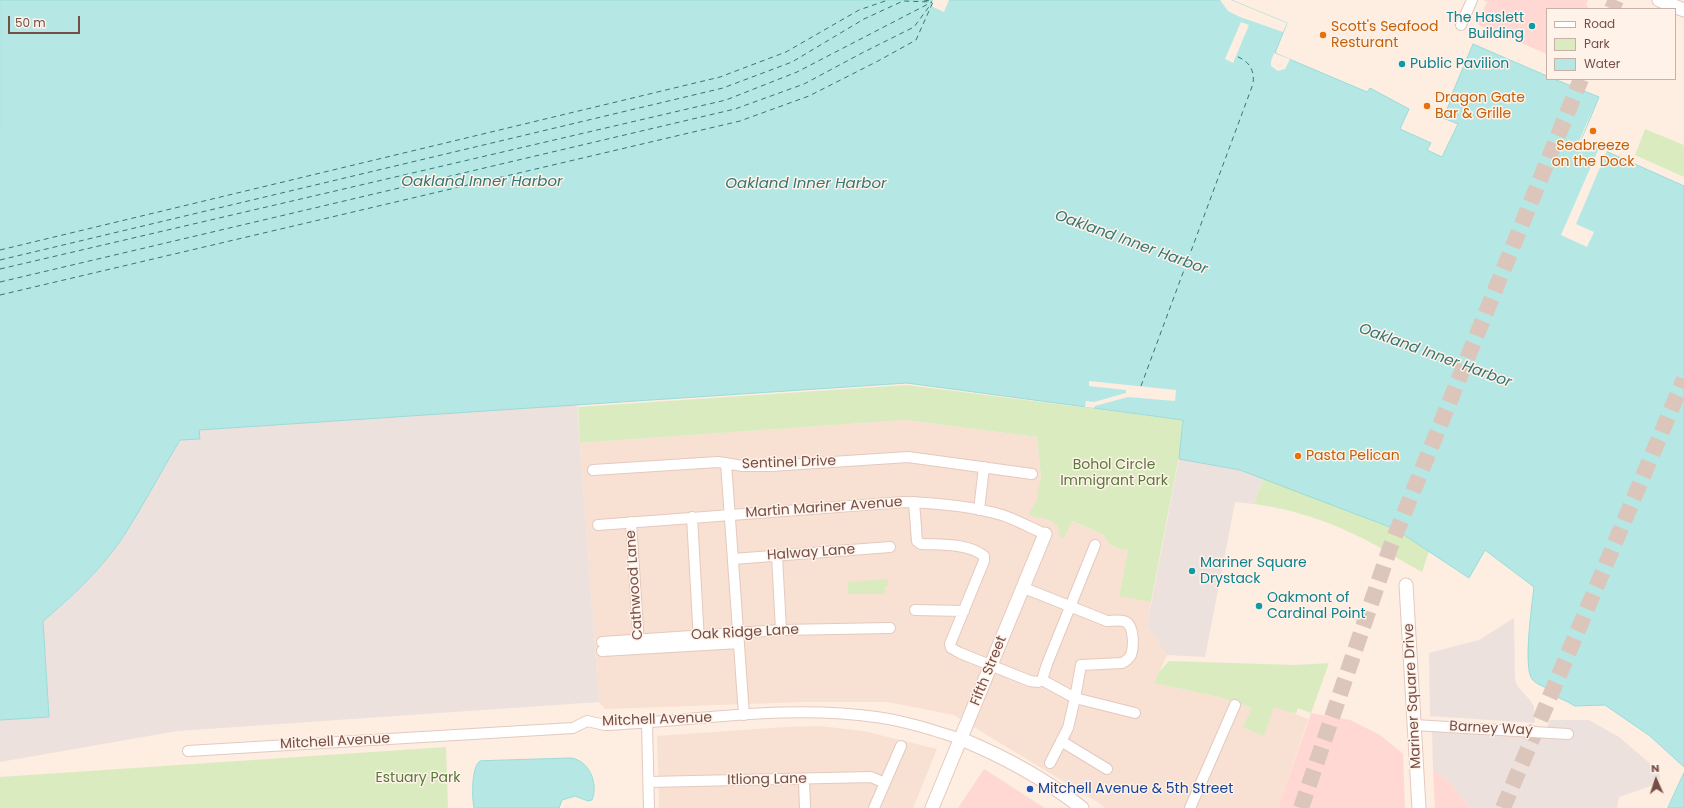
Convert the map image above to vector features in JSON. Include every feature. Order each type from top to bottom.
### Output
[{"type":"street","points":[[1461,25],[1472,0]]},
{"type":"street","points":[[1659,0],[1684,10]]},
{"type":"street","name":"Sentinel Drive","points":[[593,470],[718,462],[751,467],[908,457],[1032,474]]},
{"type":"street","points":[[726,463],[744,715]]},
{"type":"street","points":[[979,510],[984,467]]},
{"type":"street","points":[[914,502],[917,542],[921,544],[956,546],[976,550],[984,556],[984,561],[950,644],[951,648],[1030,681],[1038,682],[1042,680],[1075,698],[1135,713]]},
{"type":"street","name":"Martin Mariner Avenue","points":[[598,525],[729,514],[914,502],[979,510],[1004,516],[1046,534]]},
{"type":"street","points":[[692,517],[699,640]]},
{"type":"street","name":"Cathwood Lane","points":[[631,522],[639,644]]},
{"type":"street","name":"Fifth Street","points":[[932,808],[1046,534]]},
{"type":"street","points":[[1042,680],[1047,664],[1096,545]]},
{"type":"street","name":"Halway Lane","points":[[733,559],[890,547]]},
{"type":"street","points":[[777,556],[781,630]]},
{"type":"street","name":"Mariner Square Drive","points":[[1406,585],[1419,808]]},
{"type":"street","points":[[1024,588],[1107,621],[1125,621],[1130,625],[1132,634],[1131,655],[1128,660],[1122,663],[1081,665],[1068,728],[1050,763]]},
{"type":"street","points":[[915,610],[964,611]]},
{"type":"street","name":"Oak Ridge Lane","points":[[602,647],[738,638],[781,630],[890,628]]},
{"type":"street","points":[[1190,808],[1235,705]]},
{"type":"street","name":"Mitchell Avenue","points":[[188,751],[573,728],[588,721],[605,725],[744,715],[809,713],[859,714],[911,724],[961,739],[1018,765],[1053,787],[1082,808]]},
{"type":"street","points":[[647,723],[649,808]]},
{"type":"street","name":"Barney Way","points":[[1414,725],[1568,734]]},
{"type":"street","points":[[1061,741],[1107,769]]},
{"type":"street","points":[[874,808],[901,746]]},
{"type":"street","name":"Itliong Lane","points":[[649,782],[871,777],[885,783]]},
{"type":"street","points":[[804,779],[805,808]]},
{"type":"shaded area","name":"The Haslett Building","points":[[1483,0],[1588,0],[1586,4],[1588,6],[1587,8],[1546,8],[1546,54],[1477,24],[1487,2]]},
{"type":"shaded area","points":[[577,404],[599,702],[177,731],[0,762],[0,720],[49,717],[43,621],[66,602],[92,576],[121,540],[180,440],[199,439],[199,430]]},
{"type":"shaded area","points":[[905,420],[1037,437],[1041,478],[1039,497],[1043,519],[1048,519],[1055,523],[1059,529],[1061,537],[1064,538],[1071,521],[1104,535],[1108,542],[1114,547],[1128,550],[1119,595],[1151,602],[1147,626],[1167,655],[1154,683],[1219,697],[1252,708],[1263,736],[1274,706],[1308,719],[1278,808],[1105,808],[954,715],[888,702],[802,702],[605,709],[599,702],[580,443]]},
{"type":"shaded area","points":[[1179,459],[1239,470],[1264,478],[1254,504],[1235,502],[1205,657],[1167,655],[1147,626]]},
{"type":"shaded area","points":[[1514,618],[1515,680],[1518,687],[1530,700],[1534,707],[1535,723],[1430,716],[1429,653],[1479,640]]},
{"type":"shaded area","points":[[1311,713],[1350,720],[1380,735],[1403,754],[1405,808],[1278,808]]},
{"type":"shaded area","points":[[1550,720],[1589,720],[1619,737],[1659,771],[1659,783],[1619,797],[1617,808],[1471,808],[1450,783],[1433,768],[1432,730],[1543,737]]},
{"type":"shaded area","points":[[820,726],[863,731],[937,749],[913,808],[659,808],[657,736]]},
{"type":"shaded area","points":[[1433,768],[1450,783],[1471,808],[1435,808]]},
{"type":"shaded area","points":[[984,769],[1045,808],[958,808]]},
{"type":"green space","points":[[1645,129],[1684,145],[1684,177],[1635,155]]},
{"type":"green space","name":"Bohol Circle Immigrant Park","points":[[907,385],[1183,420],[1180,451],[1151,602],[1119,596],[1128,550],[1113,546],[1108,542],[1104,535],[1072,521],[1064,538],[1060,537],[1057,526],[1050,520],[1028,515],[1039,497],[1037,496],[1041,478],[1037,437],[905,420],[580,443],[578,407]]},
{"type":"green space","points":[[1264,478],[1395,529],[1429,551],[1422,572],[1366,540],[1339,527],[1312,517],[1283,509],[1254,504]]},
{"type":"green space","points":[[888,579],[888,586],[885,586],[885,594],[848,594],[848,582]]},
{"type":"green space","points":[[1169,661],[1295,665],[1329,663],[1311,713],[1298,708],[1296,714],[1274,707],[1264,736],[1243,727],[1252,708],[1219,697],[1154,683],[1159,672]]},
{"type":"green space","name":"Estuary Park","points":[[446,747],[448,808],[0,808],[0,777]]},
{"type":"water","name":"Oakland Inner Harbor","points":[[0,0],[1231,0],[1287,23],[1275,53],[1367,92],[1370,88],[1409,109],[1400,129],[1431,143],[1427,150],[1442,157],[1458,124],[1443,118],[1450,102],[1447,101],[1450,94],[1452,94],[1473,44],[1546,76],[1546,80],[1556,80],[1599,97],[1581,140],[1684,186],[1684,767],[1650,736],[1605,705],[1575,706],[1559,698],[1556,694],[1532,679],[1529,672],[1528,649],[1534,587],[1485,550],[1469,578],[1395,529],[1240,470],[1179,459],[1183,420],[907,383],[199,430],[200,439],[180,440],[129,528],[113,551],[75,593],[43,621],[49,717],[0,720]]},
{"type":"water","points":[[571,758],[583,763],[591,774],[594,787],[592,800],[588,801],[575,796],[562,800],[559,808],[474,808],[474,776],[477,764],[480,761]]},
{"type":"water","points":[[1684,773],[1684,808],[1668,808]]},
{"type":"pier","points":[[933,0],[949,0],[944,12],[931,6]]},
{"type":"pier","points":[[1220,0],[1231,0],[1287,23],[1283,32],[1240,17],[1228,11]]},
{"type":"pier","points":[[1241,22],[1249,25],[1233,63],[1225,59]]},
{"type":"pier","points":[[1274,53],[1290,59],[1285,69],[1278,71],[1271,66]]},
{"type":"pier","points":[[1594,106],[1581,140],[1594,146],[1591,152],[1577,146]]},
{"type":"pier","points":[[1599,148],[1607,151],[1576,224],[1594,232],[1587,247],[1561,235]]},
{"type":"pier","points":[[1089,381],[1176,390],[1175,401],[1128,397],[1095,406],[1094,408],[1085,407],[1086,401],[1094,402],[1126,393],[1126,390],[1089,386]]},
{"type":"ferry route","points":[[0,250],[720,77],[786,52],[859,10],[888,0]]},
{"type":"ferry route","points":[[924,0],[930,1]]},
{"type":"ferry route","points":[[0,260],[723,88],[792,62],[864,19],[903,1],[932,2]]},
{"type":"ferry route","points":[[0,269],[726,100],[797,72],[932,2]]},
{"type":"ferry route","points":[[0,295],[740,121],[809,96],[916,40],[933,2]]},
{"type":"ferry route","points":[[0,282],[735,109],[804,84],[914,27],[931,4]]},
{"type":"ferry route","points":[[1141,386],[1253,84],[1253,74],[1248,63],[1236,56]]},
{"type":"tunnel","points":[[1612,8],[1616,0]]},
{"type":"tunnel","points":[[1301,808],[1390,548],[1581,80]]},
{"type":"tunnel","points":[[1503,808],[1684,379]]},
{"type":"place","name":"The Haslett Building","points":[[1532,26]]},
{"type":"place","name":"Scott's Seafood Resturant","points":[[1323,35]]},
{"type":"place","name":"Public Pavilion","points":[[1402,64]]},
{"type":"place","name":"Dragon Gate Bar & Grille","points":[[1427,106]]},
{"type":"place","name":"Seabreeze on the Dock","points":[[1593,131]]},
{"type":"place","name":"Pasta Pelican","points":[[1298,456]]},
{"type":"place","name":"Mariner Square Drystack","points":[[1192,571]]},
{"type":"place","name":"Oakmont of Cardinal Point","points":[[1259,606]]},
{"type":"place","name":"Mitchell Avenue & 5th Street","points":[[1030,789]]}]
